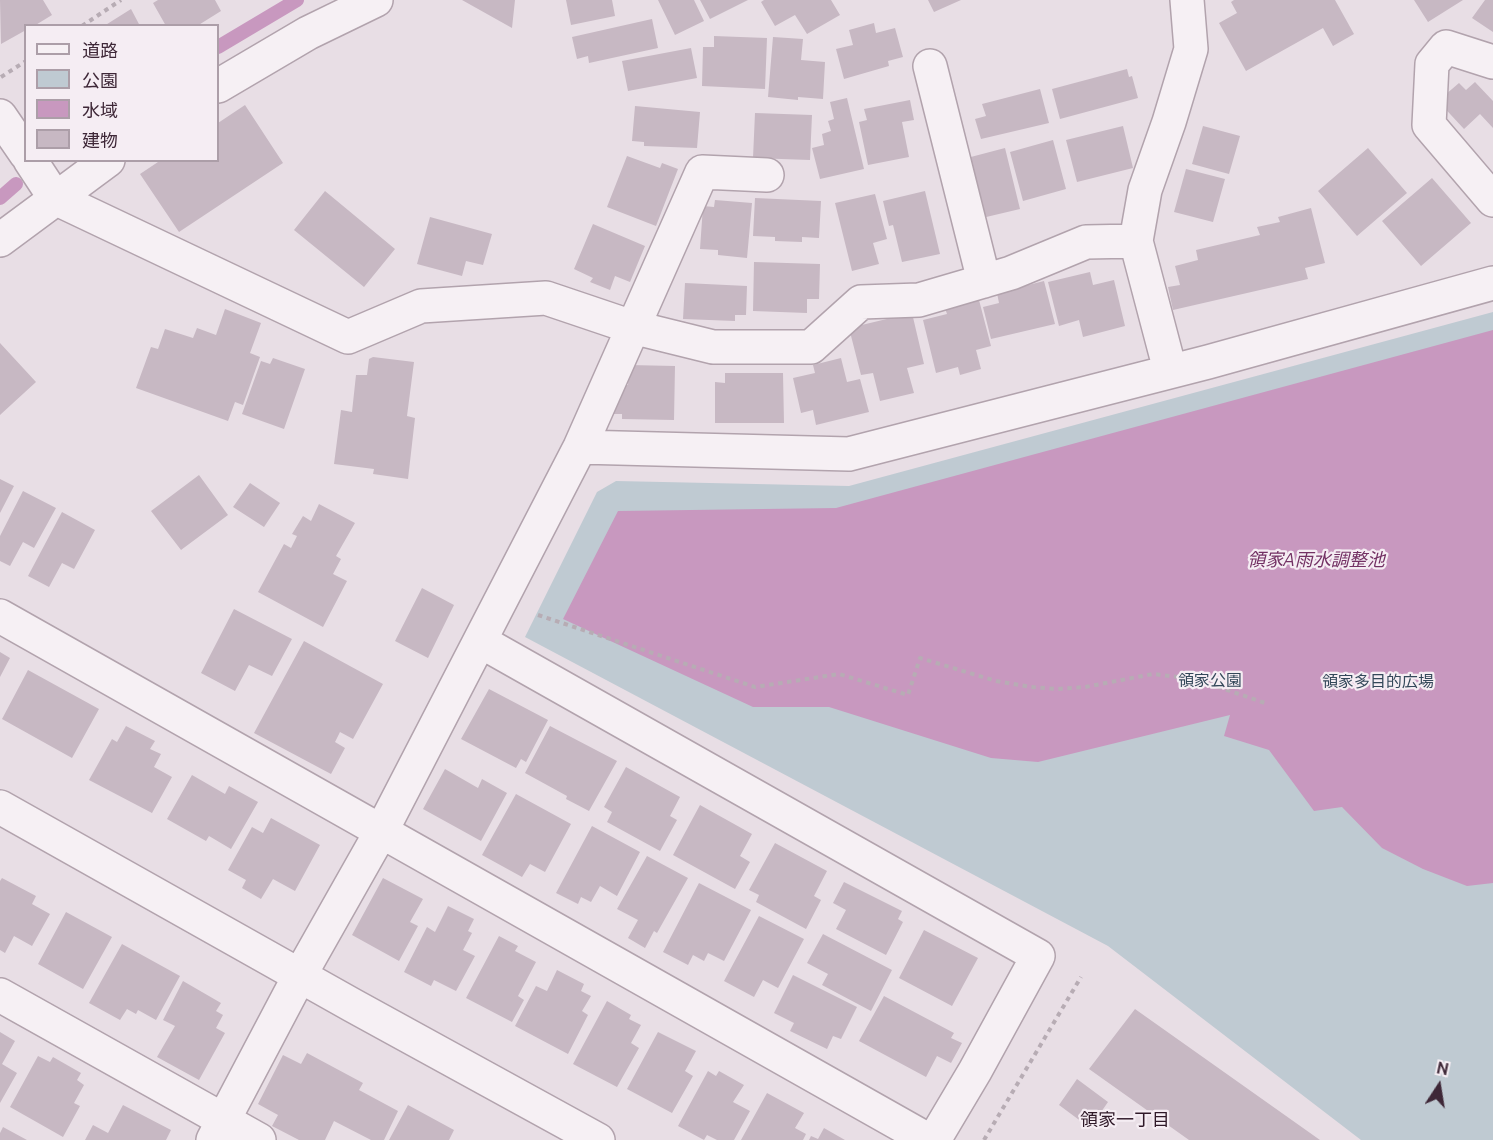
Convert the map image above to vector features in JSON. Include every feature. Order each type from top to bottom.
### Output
[{"type":"street","points":[[219,85],[308,33],[376,0]]},
{"type":"street","points":[[1170,370],[1136,241],[1145,190],[1191,50],[1187,0]]},
{"type":"street","points":[[1493,62],[1446,46],[1432,64],[1429,125],[1493,200]]},
{"type":"street","points":[[930,66],[984,281]]},
{"type":"street","points":[[0,116],[24,151]]},
{"type":"street","points":[[31,162],[55,198],[348,337],[421,306],[546,298],[632,327],[713,347],[812,347],[861,302],[919,300],[1011,273],[1086,242],[1136,241]]},
{"type":"street","points":[[0,240],[105,162]]},
{"type":"street","points":[[218,1130],[300,975],[382,830],[580,447],[702,172],[767,175]]},
{"type":"street","points":[[580,447],[849,454],[1208,362],[1493,283]]},
{"type":"street","points":[[0,616],[927,1140]]},
{"type":"street","points":[[480,641],[1038,956],[934,1140]]},
{"type":"street","points":[[0,807],[598,1140]]},
{"type":"street","points":[[0,995],[218,1130],[259,1140]]},
{"type":"path","points":[[85,24],[121,0]]},
{"type":"path","points":[[0,78],[24,63]]},
{"type":"path","points":[[501,600],[545,618],[755,687],[839,674],[908,695],[920,658],[996,681],[1058,689],[1085,687],[1153,674],[1195,680],[1268,704]]},
{"type":"path","points":[[984,1140],[1081,977]]},
{"type":"green space","name":"領家A雨水調整池","points":[[1493,312],[1493,1140],[1361,1140],[1108,946],[525,637],[597,492],[616,481],[849,486]]},
{"type":"water","name":"領家A雨水調整池","points":[[1493,330],[1493,883],[1467,886],[1423,869],[1382,848],[1342,807],[1314,811],[1269,750],[1224,736],[1230,715],[1038,762],[991,758],[829,707],[753,707],[563,619],[618,511],[836,508]]},
{"type":"building","points":[[0,0],[43,0],[52,15],[37,24],[24,24],[24,31],[1,44]]},
{"type":"building","points":[[158,0],[215,0],[221,11],[200,24],[165,24],[153,3]]},
{"type":"building","points":[[462,0],[515,0],[512,28]]},
{"type":"building","points":[[566,0],[612,0],[615,16],[571,25]]},
{"type":"building","points":[[658,0],[694,0],[704,21],[675,35]]},
{"type":"building","points":[[700,0],[748,0],[710,19]]},
{"type":"building","points":[[764,0],[831,0],[840,15],[807,34],[795,15],[775,26],[761,2]]},
{"type":"building","points":[[928,0],[961,0],[934,12]]},
{"type":"building","points":[[1234,0],[1335,0],[1354,34],[1333,46],[1323,28],[1246,71],[1219,23],[1237,13],[1231,2]]},
{"type":"building","points":[[1414,0],[1463,0],[1428,22]]},
{"type":"building","points":[[1485,0],[1493,0],[1493,32],[1472,18]]},
{"type":"building","points":[[131,9],[139,24],[107,24]]},
{"type":"building","points":[[652,19],[658,48],[589,63],[588,56],[577,59],[572,37]]},
{"type":"building","points":[[874,23],[876,33],[895,28],[903,57],[888,61],[889,66],[844,79],[836,49],[853,45],[849,30]]},
{"type":"building","points":[[714,36],[767,38],[765,89],[702,86],[703,47],[714,47]]},
{"type":"building","points":[[773,37],[803,39],[801,60],[825,62],[823,99],[798,97],[798,100],[768,97]]},
{"type":"building","points":[[691,48],[697,78],[628,91],[622,61]]},
{"type":"building","points":[[1127,69],[1129,77],[1132,76],[1138,98],[1060,119],[1052,89]]},
{"type":"building","points":[[1475,82],[1493,101],[1493,128],[1480,114],[1464,129],[1438,101],[1459,83],[1466,90]]},
{"type":"building","points":[[1040,89],[1049,123],[981,139],[975,119],[986,116],[982,104]]},
{"type":"building","points":[[847,98],[864,169],[820,179],[812,148],[824,145],[822,134],[831,131],[828,121],[834,119],[830,102]]},
{"type":"building","points":[[910,100],[914,120],[902,122],[909,157],[868,165],[859,122],[867,120],[864,109]]},
{"type":"building","points":[[245,105],[283,163],[179,232],[140,174],[158,162],[219,162],[219,122]]},
{"type":"building","points":[[635,106],[700,112],[697,148],[644,146],[644,142],[632,141]]},
{"type":"building","points":[[755,113],[812,115],[810,160],[753,158]]},
{"type":"building","points":[[1123,126],[1133,168],[1077,182],[1066,140]]},
{"type":"building","points":[[1203,126],[1240,136],[1229,174],[1192,164]]},
{"type":"building","points":[[1053,140],[1066,189],[1023,201],[1010,152]]},
{"type":"building","points":[[1005,148],[1020,209],[982,218],[967,158]]},
{"type":"building","points":[[1368,148],[1407,193],[1357,236],[1318,191]]},
{"type":"building","points":[[627,156],[660,168],[662,163],[678,169],[656,226],[607,207]]},
{"type":"building","points":[[1186,169],[1225,179],[1213,222],[1174,212]]},
{"type":"building","points":[[1432,178],[1471,223],[1421,266],[1382,221]]},
{"type":"building","points":[[325,191],[395,249],[364,287],[294,230]]},
{"type":"building","points":[[925,191],[940,254],[902,262],[893,225],[889,226],[883,201]]},
{"type":"building","points":[[875,194],[887,239],[873,243],[879,264],[852,271],[835,203]]},
{"type":"building","points":[[755,198],[821,201],[819,238],[802,237],[802,242],[775,241],[775,237],[753,236]]},
{"type":"building","points":[[715,200],[752,203],[747,258],[718,255],[718,250],[700,249],[703,206],[714,207]]},
{"type":"building","points":[[1311,208],[1325,263],[1305,268],[1308,279],[1173,310],[1168,287],[1180,285],[1175,266],[1198,260],[1196,250],[1260,235],[1257,227],[1280,222],[1278,217]]},
{"type":"building","points":[[430,217],[492,234],[483,265],[466,261],[462,276],[417,264]]},
{"type":"building","points":[[593,224],[645,246],[630,282],[615,276],[610,290],[590,282],[593,278],[574,269]]},
{"type":"building","points":[[754,262],[820,264],[819,299],[807,299],[807,313],[753,311]]},
{"type":"building","points":[[1090,272],[1093,285],[1114,280],[1125,326],[1083,337],[1079,320],[1059,326],[1048,282]]},
{"type":"building","points":[[1044,281],[1055,324],[991,339],[983,307],[999,303],[997,293]]},
{"type":"building","points":[[685,283],[747,286],[746,315],[735,315],[735,321],[683,319]]},
{"type":"building","points":[[979,300],[991,346],[976,350],[981,369],[960,375],[958,367],[936,373],[923,320],[947,314],[945,308]]},
{"type":"building","points":[[225,309],[261,323],[250,353],[260,357],[243,405],[235,402],[228,421],[136,388],[151,347],[158,349],[165,329],[193,338],[197,328],[216,335]]},
{"type":"building","points":[[912,313],[924,364],[907,368],[914,393],[880,401],[873,373],[861,375],[849,328]]},
{"type":"building","points":[[0,343],[36,382],[0,415]]},
{"type":"building","points":[[373,357],[414,362],[407,416],[415,418],[408,479],[373,474],[374,469],[334,464],[341,410],[352,412],[356,375],[367,375],[369,359]]},
{"type":"building","points":[[273,358],[305,369],[284,429],[242,414],[261,361],[270,364]]},
{"type":"building","points":[[841,358],[847,382],[860,379],[869,412],[816,425],[813,410],[801,413],[793,378],[815,373],[813,365]]},
{"type":"building","points":[[629,365],[675,366],[674,420],[622,419],[622,414],[609,414],[609,384],[628,385]]},
{"type":"building","points":[[725,373],[783,373],[784,423],[715,423],[715,382],[725,383]]},
{"type":"building","points":[[199,475],[228,515],[181,550],[151,511]]},
{"type":"building","points":[[0,479],[14,486],[0,513]]},
{"type":"building","points":[[250,483],[280,503],[264,527],[233,507]]},
{"type":"building","points":[[23,491],[56,508],[34,548],[23,542],[10,566],[0,561],[0,536]]},
{"type":"building","points":[[319,504],[355,523],[336,556],[341,559],[333,574],[347,581],[323,627],[258,592],[284,544],[291,548],[297,536],[292,534],[303,516],[311,521]]},
{"type":"building","points":[[62,512],[95,530],[74,569],[62,563],[49,587],[28,576]]},
{"type":"building","points":[[422,588],[454,605],[428,658],[395,641]]},
{"type":"building","points":[[234,609],[292,639],[272,676],[249,665],[235,691],[201,673]]},
{"type":"building","points":[[304,641],[383,684],[353,739],[340,732],[335,742],[345,748],[331,774],[254,733]]},
{"type":"building","points":[[0,652],[10,658],[0,677]]},
{"type":"building","points":[[28,670],[99,709],[72,758],[2,719]]},
{"type":"building","points":[[489,689],[548,720],[526,762],[521,759],[516,768],[461,739]]},
{"type":"building","points":[[126,726],[155,741],[150,749],[161,754],[154,767],[172,777],[152,813],[89,780],[112,739],[117,742]]},
{"type":"building","points":[[550,726],[617,761],[589,811],[525,773]]},
{"type":"building","points":[[626,767],[680,797],[670,816],[677,820],[660,851],[607,822],[612,812],[604,807]]},
{"type":"building","points":[[445,769],[478,788],[482,779],[507,793],[481,841],[423,809]]},
{"type":"building","points":[[192,775],[225,794],[229,786],[258,802],[231,849],[209,836],[206,841],[167,819]]},
{"type":"building","points":[[516,794],[571,824],[545,872],[530,864],[522,877],[482,855]]},
{"type":"building","points":[[700,805],[752,834],[740,856],[750,862],[735,889],[673,855]]},
{"type":"building","points":[[271,818],[320,845],[295,891],[273,879],[261,899],[242,888],[246,880],[228,870],[252,827],[263,833]]},
{"type":"building","points":[[592,826],[640,852],[617,896],[600,886],[591,902],[581,897],[578,904],[556,893]]},
{"type":"building","points":[[775,843],[827,871],[814,896],[821,900],[806,929],[756,902],[759,895],[749,890]]},
{"type":"building","points":[[647,856],[688,878],[657,933],[654,931],[645,948],[628,938],[638,920],[617,909]]},
{"type":"building","points":[[2,878],[36,896],[32,904],[50,914],[32,946],[14,936],[5,953],[0,950],[0,881]]},
{"type":"building","points":[[383,878],[423,899],[410,922],[418,926],[399,961],[352,935]]},
{"type":"building","points":[[844,882],[902,911],[898,919],[903,922],[886,955],[836,929],[846,910],[833,903]]},
{"type":"building","points":[[699,883],[751,910],[724,961],[708,953],[704,961],[693,955],[688,965],[663,952]]},
{"type":"building","points":[[448,906],[474,919],[468,931],[472,933],[463,950],[475,956],[456,991],[434,980],[431,986],[404,972],[427,927],[435,932]]},
{"type":"building","points":[[66,912],[112,937],[83,989],[38,964]]},
{"type":"building","points":[[759,916],[804,939],[778,988],[763,980],[754,997],[724,981]]},
{"type":"building","points":[[924,930],[978,958],[952,1006],[899,978]]},
{"type":"building","points":[[823,934],[892,970],[871,1011],[822,985],[828,974],[807,963]]},
{"type":"building","points":[[499,936],[518,946],[515,951],[536,962],[518,996],[524,1000],[512,1022],[466,998]]},
{"type":"building","points":[[122,944],[180,976],[156,1020],[138,1010],[136,1014],[127,1009],[120,1020],[89,1003]]},
{"type":"building","points":[[557,970],[584,984],[581,991],[591,996],[582,1011],[588,1015],[568,1054],[515,1026],[536,986],[547,991]]},
{"type":"building","points":[[793,975],[857,1007],[841,1039],[833,1036],[827,1049],[790,1031],[794,1023],[774,1013]]},
{"type":"building","points":[[183,981],[221,1003],[216,1011],[223,1015],[216,1028],[225,1033],[199,1080],[157,1057],[175,1026],[163,1020]]},
{"type":"building","points":[[884,996],[954,1033],[951,1038],[962,1043],[951,1063],[937,1056],[926,1077],[859,1041]]},
{"type":"building","points":[[607,1001],[631,1015],[629,1019],[641,1025],[631,1043],[639,1048],[617,1087],[573,1064]]},
{"type":"building","points":[[1135,1009],[1320,1140],[1189,1140],[1089,1069]]},
{"type":"building","points":[[0,1032],[15,1041],[2,1064],[17,1073],[0,1103]]},
{"type":"building","points":[[658,1032],[696,1051],[685,1071],[693,1076],[672,1113],[627,1089]]},
{"type":"building","points":[[307,1053],[363,1083],[359,1090],[398,1111],[384,1140],[371,1140],[334,1121],[325,1140],[299,1140],[272,1126],[278,1115],[258,1104],[283,1055],[301,1064]]},
{"type":"building","points":[[38,1056],[50,1062],[53,1057],[81,1073],[77,1080],[84,1085],[74,1103],[80,1106],[63,1137],[10,1107]]},
{"type":"building","points":[[708,1071],[716,1076],[719,1071],[744,1085],[733,1102],[750,1111],[734,1140],[717,1140],[707,1135],[704,1140],[678,1126]]},
{"type":"building","points":[[1077,1079],[1108,1102],[1090,1128],[1059,1105]]},
{"type":"building","points":[[767,1093],[804,1113],[795,1128],[806,1134],[803,1140],[741,1140]]},
{"type":"building","points":[[123,1105],[171,1130],[166,1140],[85,1140],[93,1125],[108,1133]]},
{"type":"building","points":[[408,1105],[454,1130],[449,1140],[389,1140]]},
{"type":"building","points":[[3,1127],[27,1140],[0,1140]]},
{"type":"building","points":[[824,1128],[845,1140],[809,1140],[811,1136],[818,1139]]},
{"type":"waterway","points":[[219,46],[297,0]]},
{"type":"waterway","points":[[0,198],[16,184]]},
{"type":"district","name":"領家一丁目","points":[[1125,1120]]},
{"type":"park label","name":"領家公園","points":[[1210,681]]},
{"type":"park label","name":"領家多目的広場","points":[[1378,682]]}]
